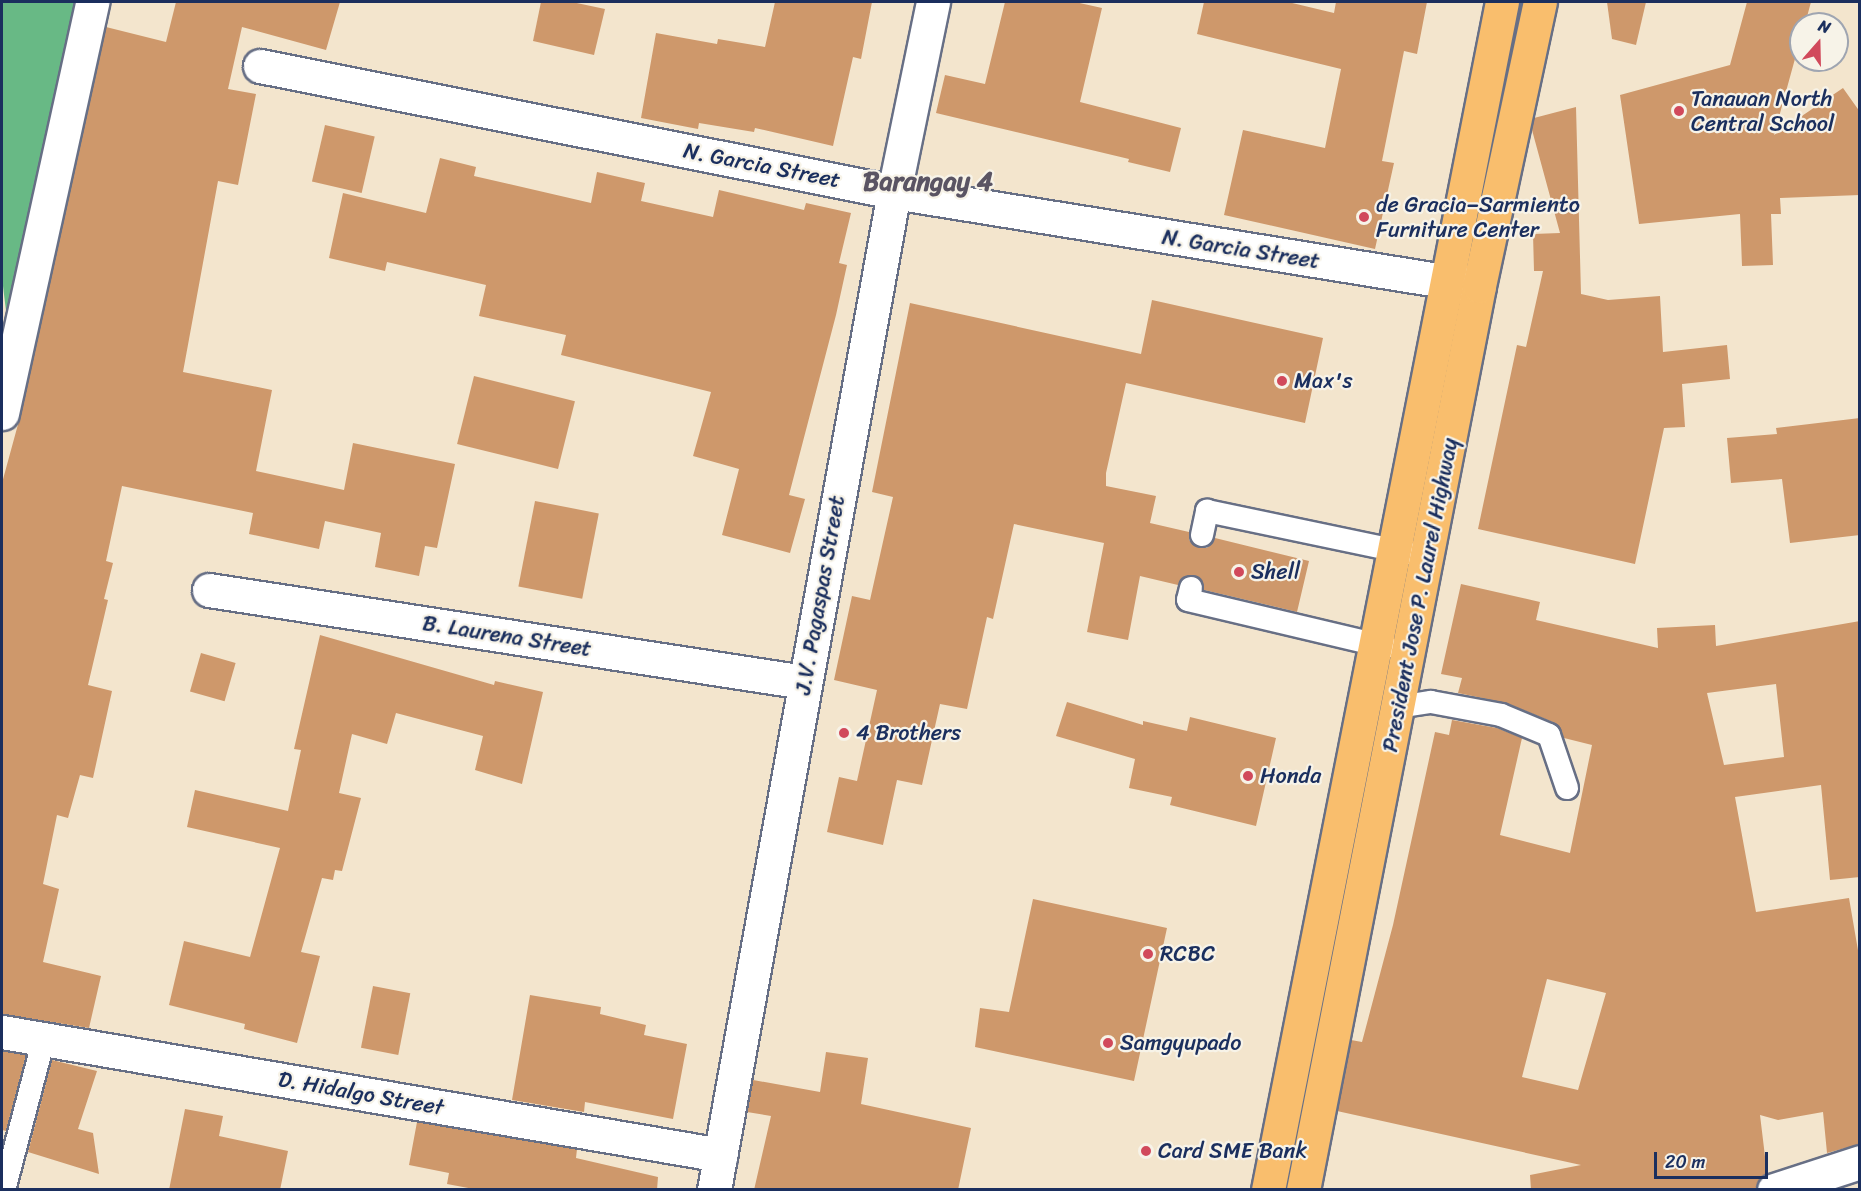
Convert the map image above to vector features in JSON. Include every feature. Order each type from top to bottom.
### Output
[{"type":"highway","name":"President Jose P. Laurel Highway","points":[[1268,1190],[1372,645],[1502,2]]},
{"type":"highway","name":"President Jose P. Laurel Highway","points":[[1303,1190],[1479,286],[1540,2]]},
{"type":"street","points":[[2,413],[92,2]]},
{"type":"street","name":"J.V. Pagaspas Street","points":[[714,1190],[894,192],[933,2]]},
{"type":"street","name":"N. Garcia Street","points":[[260,66],[894,192],[1444,283],[1479,286]]},
{"type":"street","name":"B. Laurena Street","points":[[209,590],[804,682]]},
{"type":"street","name":"D. Hidalgo Street","points":[[2,1032],[43,1042],[343,1089],[721,1155]]},
{"type":"street","points":[[1792,1187],[1860,1162]]},
{"type":"lane","points":[[1202,535],[1207,511],[1426,556]]},
{"type":"lane","points":[[1191,588],[1188,600],[1372,645],[1410,649]]},
{"type":"lane","points":[[1398,706],[1431,702],[1466,708],[1501,715],[1549,735],[1568,788]]},
{"type":"lane","points":[[4,1190],[43,1042]]},
{"type":"green space","points":[[2,2],[85,2],[8,327],[2,278]]},
{"type":"building","points":[[176,2],[340,2],[326,50],[242,27],[228,89],[256,94],[238,185],[218,181],[183,372],[272,390],[256,471],[344,490],[353,443],[455,464],[437,548],[425,546],[419,576],[375,567],[381,533],[325,521],[319,549],[249,534],[253,513],[122,486],[106,561],[113,563],[104,599],[108,600],[88,685],[112,691],[93,778],[80,775],[68,818],[57,815],[43,884],[59,889],[43,962],[101,976],[89,1028],[2,1014],[2,483],[20,417],[106,27],[166,42]]},
{"type":"building","points":[[541,2],[572,2],[605,9],[594,55],[533,41]]},
{"type":"building","points":[[775,2],[872,2],[861,59],[853,57],[833,146],[755,128],[754,132],[699,123],[698,129],[641,118],[656,33],[717,44],[718,39],[765,47]]},
{"type":"building","points":[[1005,2],[1075,2],[1102,8],[1080,102],[1181,128],[1170,172],[1128,162],[1129,159],[936,113],[945,75],[985,84]]},
{"type":"building","points":[[1204,2],[1288,2],[1334,13],[1336,2],[1427,2],[1417,54],[1404,51],[1382,161],[1394,163],[1375,249],[1224,215],[1243,130],[1325,148],[1341,69],[1197,34]]},
{"type":"building","points":[[1607,2],[1646,2],[1636,45],[1612,39]]},
{"type":"building","points":[[1747,2],[1811,2],[1808,12],[1789,12],[1789,72],[1791,72],[1774,135],[1843,88],[1860,112],[1860,195],[1780,198],[1781,214],[1771,214],[1773,265],[1742,266],[1740,214],[1639,224],[1620,95],[1730,65]]},
{"type":"building","points":[[1576,107],[1581,294],[1608,300],[1660,296],[1663,352],[1727,345],[1730,379],[1682,384],[1685,427],[1664,428],[1635,564],[1478,529],[1517,345],[1526,347],[1543,271],[1534,271],[1533,234],[1560,233],[1532,130],[1534,118]]},
{"type":"building","points":[[325,125],[375,136],[362,193],[312,182]]},
{"type":"building","points":[[440,158],[476,167],[474,176],[591,203],[597,172],[645,183],[641,201],[713,217],[719,190],[804,210],[806,203],[851,213],[839,263],[847,265],[789,495],[805,499],[790,553],[722,535],[739,469],[693,456],[711,392],[561,355],[566,335],[479,316],[486,285],[387,262],[385,271],[329,258],[343,193],[426,213]]},
{"type":"building","points":[[1152,300],[1323,338],[1305,423],[1126,383],[1106,473],[1106,486],[1156,496],[1150,523],[1189,532],[1189,540],[1199,548],[1207,548],[1215,538],[1309,561],[1297,612],[1204,590],[1201,579],[1194,575],[1182,578],[1178,585],[1140,576],[1128,640],[1087,632],[1104,543],[1014,524],[993,619],[987,617],[967,709],[940,704],[922,785],[897,780],[883,845],[827,832],[839,777],[857,781],[877,690],[834,680],[852,596],[870,600],[893,497],[872,492],[910,303],[1141,354]]},
{"type":"building","points":[[474,376],[575,401],[558,469],[457,444]]},
{"type":"building","points":[[1860,418],[1860,535],[1790,543],[1782,479],[1731,483],[1727,438],[1777,434],[1776,428]]},
{"type":"building","points":[[535,501],[599,513],[582,599],[518,586]]},
{"type":"building","points":[[1461,584],[1540,602],[1536,620],[1658,648],[1657,628],[1715,625],[1716,646],[1860,621],[1860,877],[1830,880],[1821,785],[1735,797],[1756,912],[1849,898],[1860,962],[1860,1144],[1827,1153],[1823,1112],[1778,1120],[1760,1115],[1767,1173],[1760,1178],[1756,1190],[1531,1190],[1530,1175],[1581,1165],[1337,1111],[1351,1040],[1362,1042],[1393,925],[1435,732],[1449,735],[1452,720],[1497,728],[1522,738],[1500,835],[1570,853],[1592,745],[1564,738],[1555,723],[1506,703],[1458,693],[1462,678],[1441,674]],"holes":[[[1776,684],[1784,757],[1724,765],[1707,693]],[[1547,979],[1606,993],[1578,1090],[1522,1077]]]},
{"type":"building","points":[[320,635],[494,685],[495,681],[543,692],[522,784],[475,770],[483,736],[396,713],[387,744],[352,734],[339,793],[361,798],[342,871],[335,870],[333,880],[322,878],[301,952],[320,956],[297,1043],[244,1029],[245,1024],[169,1005],[184,941],[250,957],[280,848],[187,827],[195,790],[288,811],[301,750],[294,749]]},
{"type":"building","points":[[201,653],[236,663],[225,701],[190,691]]},
{"type":"building","points":[[1067,702],[1143,725],[1143,721],[1187,731],[1190,717],[1276,738],[1256,826],[1170,805],[1172,797],[1129,788],[1135,759],[1056,736]]},
{"type":"building","points":[[1033,899],[1167,928],[1134,1081],[975,1047],[980,1008],[1009,1012]]},
{"type":"building","points":[[373,986],[410,993],[398,1055],[361,1048]]},
{"type":"building","points":[[530,995],[601,1007],[600,1014],[646,1025],[644,1035],[687,1044],[673,1119],[585,1102],[584,1112],[512,1100]]},
{"type":"building","points":[[2,1051],[26,1055],[6,1131],[2,1130]]},
{"type":"building","points":[[826,1052],[868,1058],[861,1104],[971,1128],[958,1190],[754,1190],[771,1116],[747,1112],[753,1080],[820,1092]]},
{"type":"building","points":[[52,1060],[97,1071],[78,1129],[93,1133],[99,1174],[28,1152]]},
{"type":"building","points":[[185,1109],[223,1116],[219,1136],[288,1151],[280,1190],[169,1190]]},
{"type":"building","points":[[417,1122],[577,1149],[576,1158],[658,1177],[657,1190],[479,1190],[447,1184],[449,1173],[409,1165]]},
{"type":"place","name":"Tanauan North Central School","points":[[1679,111]]},
{"type":"place","name":"de Gracia–Sarmiento Furniture Center","points":[[1364,217]]},
{"type":"place","name":"Max's","points":[[1282,381]]},
{"type":"place","name":"Shell","points":[[1239,572]]},
{"type":"place","name":"4 Brothers","points":[[844,733]]},
{"type":"place","name":"Honda","points":[[1248,776]]},
{"type":"place","name":"RCBC","points":[[1148,954]]},
{"type":"place","name":"Samgyupado","points":[[1108,1043]]},
{"type":"place","name":"Card SME Bank","points":[[1146,1151]]},
{"type":"district","name":"Barangay 4","points":[[928,182]]}]
